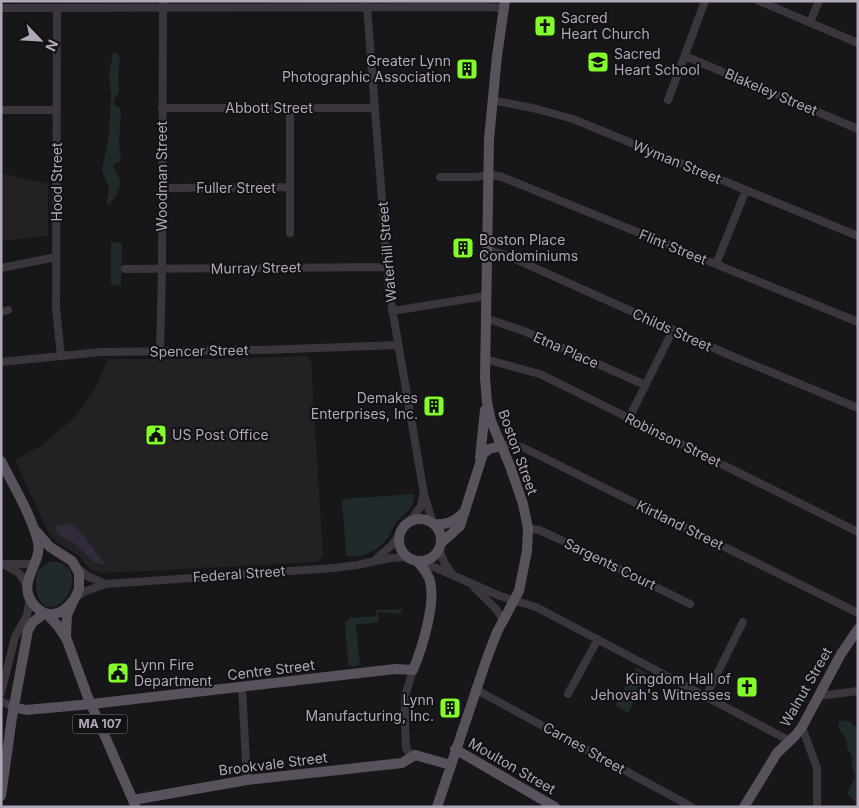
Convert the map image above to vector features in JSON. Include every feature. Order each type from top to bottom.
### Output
[{"type":"main road","name":"Boston Street","points":[[437,807],[475,689],[492,644],[515,600],[524,568],[528,528],[519,490],[491,421],[486,397],[485,318],[488,250],[489,134],[504,5]]},
{"type":"main road","points":[[415,560],[430,558],[459,527],[480,460],[486,397]]},
{"type":"main road","points":[[480,460],[486,451],[501,446]]},
{"type":"main road","points":[[1,461],[33,528],[38,549],[35,563],[29,574],[29,591]]},
{"type":"main road","points":[[413,670],[424,638],[431,590],[428,576],[415,560],[401,548],[399,536],[403,527],[410,521],[422,518],[434,523],[445,524],[453,522],[464,512]]},
{"type":"main road","points":[[434,523],[440,531],[440,546]]},
{"type":"main road","points":[[33,528],[47,544],[72,561],[77,568]]},
{"type":"main road","points":[[35,563],[49,555],[62,555]]},
{"type":"main road","name":"MA 107","points":[[67,640],[66,618],[80,583],[77,568]]},
{"type":"main road","name":"MA 107","points":[[29,591],[35,606],[58,626],[67,640],[134,804]]},
{"type":"main road","points":[[1,796],[13,707],[28,630],[32,622],[46,614],[61,612],[73,601]]},
{"type":"main road","name":"Walnut Street","points":[[744,807],[777,753],[802,727],[840,654],[858,629]]},
{"type":"main road","name":"Centre Street","points":[[13,707],[26,710],[92,704],[395,669],[413,670]]},
{"type":"main road","name":"Moulton Street","points":[[455,749],[555,807]]},
{"type":"main road","points":[[415,755],[451,765]]},
{"type":"main road","name":"Brookvale Street","points":[[134,804],[247,780],[403,763],[415,755]]},
{"type":"street","points":[[668,100],[705,1]]},
{"type":"street","points":[[759,1],[858,43]]},
{"type":"street","points":[[810,22],[819,1]]},
{"type":"street","points":[[1,8],[25,5],[162,4],[504,5]]},
{"type":"street","name":"Woodman Street","points":[[160,351],[162,269],[162,4]]},
{"type":"street","name":"Waterhill Street","points":[[372,5],[375,108],[392,311],[424,494],[434,523]]},
{"type":"street","name":"Hood Street","points":[[61,356],[56,308],[56,257],[57,110],[62,6]]},
{"type":"street","name":"Blakeley Street","points":[[685,56],[858,129]]},
{"type":"street","name":"Wyman Street","points":[[492,100],[537,109],[573,119],[858,236]]},
{"type":"street","name":"Abbott Street","points":[[162,108],[375,108]]},
{"type":"street","name":"Fuller Street","points":[[162,188],[290,187],[290,108]]},
{"type":"street","points":[[1,110],[57,110]]},
{"type":"street","points":[[440,177],[477,178],[488,174]]},
{"type":"street","name":"Flint Street","points":[[488,174],[502,177],[858,322]]},
{"type":"street","points":[[290,187],[290,232]]},
{"type":"street","points":[[716,264],[746,190]]},
{"type":"street","name":"Childs Street","points":[[488,250],[515,259],[673,330],[858,408]]},
{"type":"street","points":[[1,268],[56,257]]},
{"type":"street","name":"Murray Street","points":[[126,269],[387,267]]},
{"type":"street","points":[[392,311],[486,296]]},
{"type":"street","name":"Etna Place","points":[[485,318],[524,331],[645,385]]},
{"type":"street","points":[[629,418],[673,330]]},
{"type":"street","name":"Spencer Street","points":[[1,362],[102,352],[398,345]]},
{"type":"street","name":"Robinson Street","points":[[485,359],[538,373],[858,532]]},
{"type":"street","name":"Kirtland Street","points":[[501,446],[510,444],[522,447],[858,613]]},
{"type":"street","points":[[410,521],[421,506],[424,494]]},
{"type":"street","name":"Sargents Court","points":[[528,528],[539,530],[561,540],[690,604]]},
{"type":"street","points":[[372,562],[387,550],[399,536]]},
{"type":"street","points":[[440,546],[444,562],[454,575]]},
{"type":"street","name":"Federal Street","points":[[73,601],[86,591],[106,584],[334,568],[395,557],[415,560],[454,575],[471,584],[536,607],[790,741]]},
{"type":"street","points":[[4,563],[35,563]]},
{"type":"street","points":[[1,693],[15,637],[28,613],[29,591],[21,575],[4,563]]},
{"type":"street","points":[[77,568],[90,577],[106,584]]},
{"type":"street","name":"Federal Street","points":[[471,584],[496,609],[504,621]]},
{"type":"street","points":[[706,696],[743,622]]},
{"type":"street","points":[[568,694],[598,640]]},
{"type":"street","points":[[413,670],[405,696],[405,724],[406,748],[409,753],[415,755]]},
{"type":"street","points":[[242,687],[247,780]]},
{"type":"street","name":"Carnes Street","points":[[475,689],[692,807]]},
{"type":"street","points":[[819,696],[858,691]]},
{"type":"street","points":[[1,702],[13,707]]},
{"type":"street","points":[[802,727],[817,768],[817,807]]},
{"type":"street","points":[[1,766],[7,752]]},
{"type":"shaded area","points":[[113,52],[118,54],[120,62],[118,74],[119,92],[114,102],[121,112],[119,143],[121,158],[120,162],[114,164],[113,167],[119,178],[120,187],[108,206],[109,189],[102,170],[109,134],[111,94],[109,76]]},
{"type":"shaded area","points":[[1,173],[48,184],[48,236],[1,241]]},
{"type":"shaded area","points":[[111,242],[122,243],[121,286],[111,284]]},
{"type":"shaded area","points":[[307,356],[311,360],[323,556],[318,562],[102,573],[92,570],[79,556],[54,540],[48,532],[15,460],[39,447],[71,421],[95,389],[108,359],[214,359]]},
{"type":"shaded area","points":[[414,494],[411,508],[398,520],[384,542],[369,553],[357,556],[346,555],[342,499]]},
{"type":"shaded area","points":[[72,524],[84,536],[104,565],[94,562],[75,544],[62,537],[55,530],[57,526]]},
{"type":"shaded area","points":[[49,562],[63,564],[72,575],[72,583],[64,600],[50,607],[43,604],[38,596],[36,586],[39,570]]},
{"type":"shaded area","points":[[403,609],[400,614],[378,612],[378,622],[356,625],[360,665],[352,667],[348,664],[345,622],[350,618],[376,616],[376,610]]},
{"type":"shaded area","points":[[636,667],[647,673],[642,681],[644,683],[628,713],[615,706]]},
{"type":"shaded area","points":[[841,720],[851,722],[857,728],[858,807],[856,807],[855,801],[847,794],[855,776],[852,768],[852,756],[847,748],[847,740],[839,729],[838,724]]},
{"type":"place","name":"Sacred Heart Church","points":[[545,26]]},
{"type":"place","name":"Sacred Heart School","points":[[598,62]]},
{"type":"place","name":"Greater Lynn Photographic Association","points":[[467,69]]},
{"type":"place","name":"Boston Place Condominiums","points":[[463,248]]},
{"type":"place","name":"Demakes Enterprises, Inc.","points":[[434,406]]},
{"type":"place","name":"US Post Office","points":[[156,435]]},
{"type":"place","name":"Lynn Fire Department","points":[[118,673]]},
{"type":"place","name":"Kingdom Hall of Jehovah's Witnesses","points":[[747,687]]},
{"type":"place","name":"Lynn Manufacturing, Inc.","points":[[450,708]]}]
